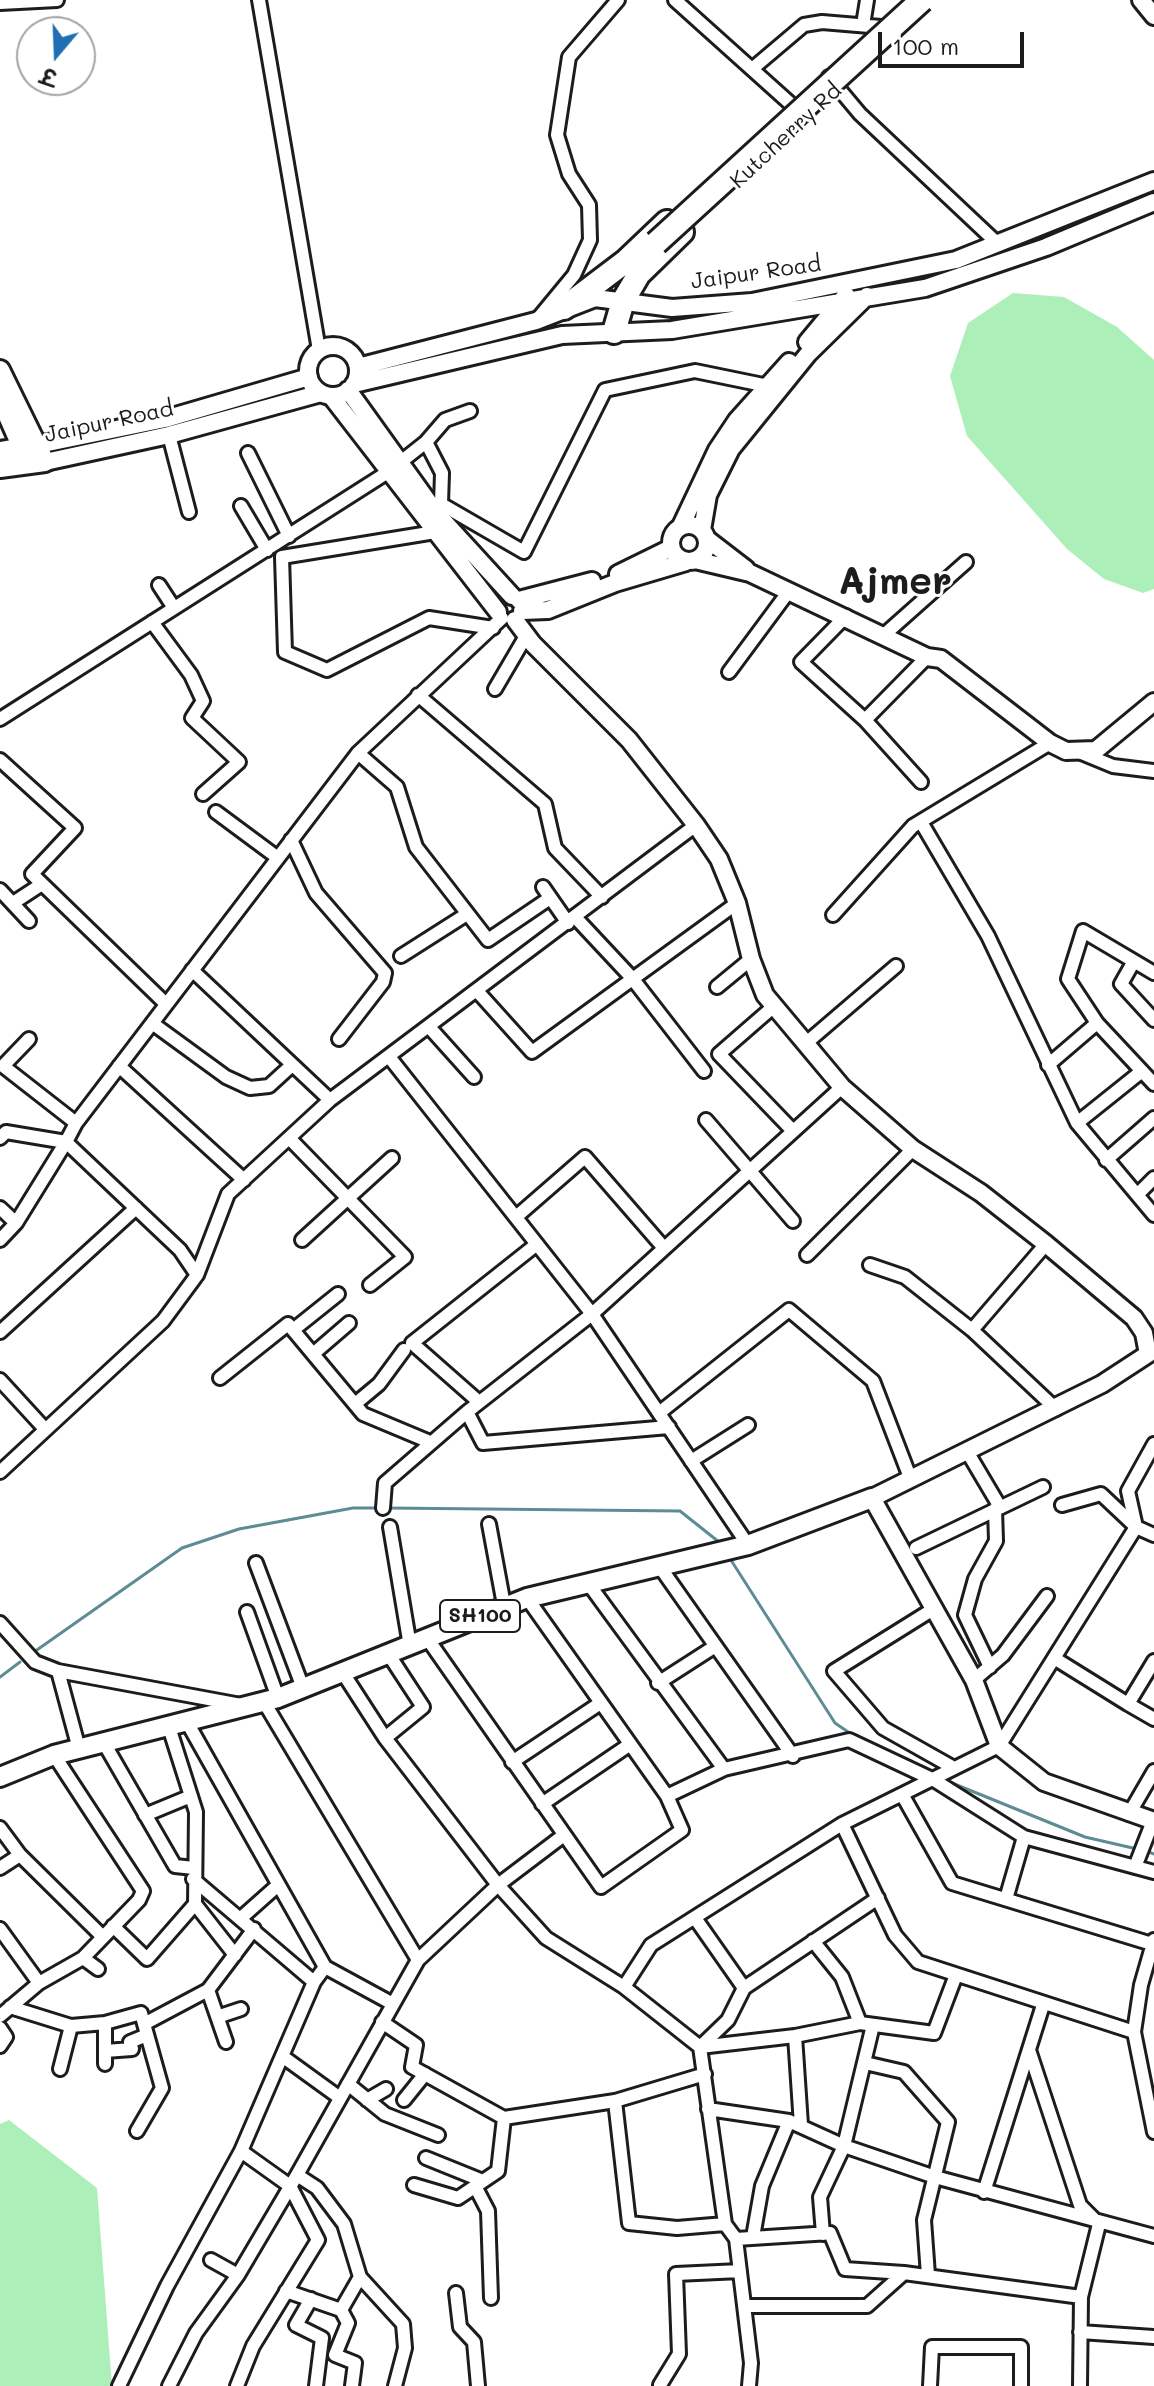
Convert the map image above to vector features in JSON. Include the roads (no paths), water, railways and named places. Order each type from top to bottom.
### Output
[{"type":"highway","points":[[833,82],[872,26],[910,0]]},
{"type":"highway","points":[[614,332],[633,267],[922,0]]},
{"type":"highway","name":"Kutcherry Rd","points":[[564,308],[633,267],[833,82],[932,0]]},
{"type":"main road","points":[[0,370],[34,455]]},
{"type":"main road","points":[[0,398],[34,455]]},
{"type":"main road","name":"Jaipur Road","points":[[0,451],[34,455]]},
{"type":"main road","name":"Jaipur Road","points":[[0,468],[34,455]]},
{"type":"main road","name":"SH100","points":[[0,1777],[54,1755],[264,1702],[389,1655],[504,1605],[721,1553],[872,1498]]},
{"type":"street","points":[[0,3],[57,0]]},
{"type":"street","points":[[259,0],[263,39],[319,350]]},
{"type":"street","points":[[536,321],[574,275],[590,240],[589,205],[569,174],[557,135],[569,57],[618,0]]},
{"type":"street","points":[[675,0],[800,112]]},
{"type":"street","points":[[752,69],[804,25],[822,22],[872,26],[867,0]]},
{"type":"street","points":[[1141,0],[1154,16]]},
{"type":"street","points":[[833,82],[860,114],[997,243]]},
{"type":"street","name":"Jaipur Road","points":[[353,381],[536,321],[595,298],[672,308],[752,302],[956,260],[1154,181]]},
{"type":"street","name":"Jaipur Road","points":[[353,381],[562,335],[672,330],[844,299],[925,288],[1036,251],[1154,202]]},
{"type":"street","points":[[1026,232],[1036,251]]},
{"type":"street","points":[[774,387],[883,277]]},
{"type":"street","points":[[671,548],[672,535],[681,526],[726,446],[855,282]]},
{"type":"street","points":[[556,665],[541,639],[510,613],[435,532],[394,468],[353,381],[347,351],[338,346],[319,350],[312,357],[309,377],[326,394],[394,468],[437,514],[510,613],[526,636],[629,740],[696,825],[719,859],[737,903],[751,959],[773,1007],[842,1087],[913,1149],[981,1193],[1046,1244],[1134,1318],[1144,1333],[1151,1352],[1056,1409],[872,1498],[974,1680],[999,1746],[1044,1782],[1154,1821],[1135,1867]]},
{"type":"street","points":[[426,442],[442,473],[441,504],[524,552],[605,390],[695,371],[774,387]]},
{"type":"street","name":"Jaipur Road","points":[[34,455],[309,377]]},
{"type":"street","points":[[326,394],[353,381]]},
{"type":"street","name":"Jaipur Road","points":[[34,455],[169,435],[326,394]]},
{"type":"street","points":[[0,719],[394,468],[426,442],[445,420],[470,411]]},
{"type":"street","points":[[169,435],[189,512]]},
{"type":"street","points":[[435,532],[282,557],[285,652],[327,670],[429,618],[548,610],[615,583],[690,561],[704,554],[708,495],[726,446]]},
{"type":"street","points":[[248,453],[289,536]]},
{"type":"street","points":[[241,506],[267,550]]},
{"type":"street","points":[[681,526],[693,525],[750,573]]},
{"type":"street","points":[[0,1240],[16,1223],[76,1123],[358,753],[510,613],[614,576],[671,548]]},
{"type":"street","points":[[671,548],[690,561],[750,573],[885,634],[927,657],[941,659],[1050,743],[1113,766],[1154,771]]},
{"type":"street","points":[[885,634],[966,562]]},
{"type":"street","points":[[159,585],[174,608]]},
{"type":"street","points":[[729,672],[789,591]]},
{"type":"street","points":[[846,616],[801,662],[865,720],[921,782]]},
{"type":"street","points":[[152,622],[191,675],[203,701],[192,718],[239,762],[203,794]]},
{"type":"street","points":[[495,689],[526,636]]},
{"type":"street","points":[[865,720],[927,657]]},
{"type":"street","points":[[418,695],[545,804],[555,848],[602,897]]},
{"type":"street","points":[[1079,752],[1096,750],[1154,702]]},
{"type":"street","points":[[833,915],[930,816],[1050,743]]},
{"type":"street","points":[[358,753],[397,787],[416,847],[488,940],[547,892],[571,920],[632,978],[704,1071]]},
{"type":"street","points":[[0,760],[75,828],[32,874],[166,1004]]},
{"type":"street","points":[[216,812],[278,858]]},
{"type":"street","points":[[930,816],[1077,1123],[1106,1160],[1139,1193],[1154,1215]]},
{"type":"street","points":[[0,1472],[163,1321],[197,1275],[228,1194],[330,1100],[478,992],[696,825]]},
{"type":"street","points":[[291,840],[316,893],[385,973],[383,982],[339,1039]]},
{"type":"street","points":[[13,903],[42,884]]},
{"type":"street","points":[[0,890],[29,921]]},
{"type":"street","points":[[478,992],[532,1052],[737,903]]},
{"type":"street","points":[[401,956],[467,914]]},
{"type":"street","points":[[1154,973],[1083,931],[1068,979],[1097,1023],[1154,1084]]},
{"type":"street","points":[[717,987],[751,959]]},
{"type":"street","points":[[1134,961],[1121,984],[1154,1020]]},
{"type":"street","points":[[805,1044],[896,966]]},
{"type":"street","points":[[192,970],[330,1100]]},
{"type":"street","points":[[773,1007],[719,1054],[793,1131]]},
{"type":"street","points":[[152,1023],[226,1077],[250,1088],[269,1086],[292,1065]]},
{"type":"street","points":[[1048,1065],[1097,1023]]},
{"type":"street","points":[[430,1028],[474,1077]]},
{"type":"street","points":[[29,1039],[3,1066],[76,1123]]},
{"type":"street","points":[[390,1058],[592,1314],[669,1427],[744,1546]]},
{"type":"street","points":[[119,1066],[244,1180]]},
{"type":"street","points":[[1077,1123],[1142,1071]]},
{"type":"street","points":[[396,1494],[383,1508],[385,1483],[430,1442],[592,1314],[842,1087]]},
{"type":"street","points":[[1106,1160],[1154,1118]]},
{"type":"street","points":[[706,1120],[793,1221]]},
{"type":"street","points":[[2,1132],[66,1142],[180,1250],[197,1275]]},
{"type":"street","points":[[290,1139],[405,1257],[370,1285]]},
{"type":"street","points":[[807,1255],[913,1149]]},
{"type":"street","points":[[516,1217],[585,1157],[664,1248]]},
{"type":"street","points":[[302,1240],[392,1158]]},
{"type":"street","points":[[1139,1193],[1154,1178]]},
{"type":"street","points":[[0,1208],[16,1223]]},
{"type":"street","points":[[0,1332],[136,1208]]},
{"type":"street","points":[[479,1402],[412,1343],[537,1244]]},
{"type":"street","points":[[972,1330],[1046,1244]]},
{"type":"street","points":[[870,1265],[905,1277],[972,1330],[1056,1409]]},
{"type":"street","points":[[293,1330],[338,1294]]},
{"type":"street","points":[[659,1413],[789,1310],[873,1381],[911,1480]]},
{"type":"street","points":[[313,1354],[349,1323]]},
{"type":"street","points":[[220,1378],[288,1324],[363,1414],[430,1442]]},
{"type":"street","points":[[355,1404],[379,1384],[404,1350]]},
{"type":"street","points":[[0,1380],[44,1428]]},
{"type":"street","points":[[467,1412],[483,1443],[669,1427]]},
{"type":"street","points":[[691,1461],[748,1425]]},
{"type":"street","points":[[624,1987],[651,1945],[842,1824],[999,1746],[1136,1527],[1128,1491],[1154,1444]]},
{"type":"street","points":[[968,1453],[997,1508],[996,1541],[965,1605],[968,1627],[990,1667]]},
{"type":"street","points":[[916,1548],[1043,1487]]},
{"type":"street","points":[[1062,1505],[1101,1494],[1136,1527],[1154,1535]]},
{"type":"street","points":[[489,1524],[504,1605]]},
{"type":"street","points":[[1136,1527],[1154,1526]]},
{"type":"street","points":[[390,1527],[419,1642],[512,1762],[601,1887],[687,1831],[667,1796],[599,1704],[527,1598]]},
{"type":"street","points":[[256,1563],[303,1688]]},
{"type":"street","points":[[660,1567],[793,1756]]},
{"type":"street","points":[[588,1583],[658,1683],[724,1769]]},
{"type":"street","points":[[974,1680],[1019,1637],[1047,1596]]},
{"type":"street","points":[[935,1608],[834,1671],[883,1728],[954,1768]]},
{"type":"street","points":[[247,1612],[264,1702],[418,1960]]},
{"type":"street","points":[[0,1624],[35,1662],[58,1671],[264,1702]]},
{"type":"street","points":[[658,1683],[714,1647]]},
{"type":"street","points":[[385,1738],[423,1707],[389,1655]]},
{"type":"street","points":[[1054,1658],[1154,1719]]},
{"type":"street","points":[[1128,1704],[1154,1661]]},
{"type":"street","points":[[58,1671],[79,1749]]},
{"type":"street","points":[[343,1673],[385,1738],[498,1885],[546,1938],[624,1987],[700,2047],[725,2224],[736,2239],[751,2363],[749,2386]]},
{"type":"street","points":[[512,1762],[599,1704]]},
{"type":"street","points":[[178,1724],[196,1812],[195,1904],[235,1955]]},
{"type":"street","points":[[178,1724],[325,1967],[393,2004]]},
{"type":"street","points":[[667,1796],[724,1769],[793,1756],[849,1740],[934,1780],[1024,1837],[1154,1872]]},
{"type":"street","points":[[104,1743],[175,1866],[194,1873],[314,1982]]},
{"type":"street","points":[[542,1804],[629,1745]]},
{"type":"street","points":[[0,2016],[39,1983],[83,1958],[139,1900],[143,1891],[54,1755]]},
{"type":"street","points":[[1129,1814],[1154,1771]]},
{"type":"street","points":[[145,1815],[191,1796]]},
{"type":"street","points":[[903,1796],[952,1883],[1153,1942],[1148,1986],[1134,2032],[1154,2132]]},
{"type":"street","points":[[842,1824],[895,1935],[918,1962],[1134,2032]]},
{"type":"street","points":[[0,1828],[20,1855],[102,1936]]},
{"type":"street","points":[[169,2386],[196,2333],[238,2275],[418,1960],[498,1885],[564,1835]]},
{"type":"street","points":[[1006,1899],[1024,1837]]},
{"type":"street","points":[[0,1868],[20,1855]]},
{"type":"street","points":[[241,1918],[277,1886]]},
{"type":"street","points":[[700,2047],[728,2020],[744,1988],[878,1898]]},
{"type":"street","points":[[113,1926],[147,1959],[195,1904]]},
{"type":"street","points":[[695,1918],[744,1988]]},
{"type":"street","points":[[0,1929],[39,1983]]},
{"type":"street","points":[[105,2051],[132,2049],[130,2042],[208,1990],[254,1929]]},
{"type":"street","points":[[813,1941],[842,1977],[866,2024],[865,2063],[844,2146],[820,2197],[823,2234]]},
{"type":"street","points":[[83,1958],[98,1969]]},
{"type":"street","points":[[119,2386],[167,2286],[241,2151],[314,1982],[325,1967]]},
{"type":"street","points":[[700,2047],[866,2024],[934,2033],[956,1975]]},
{"type":"street","points":[[208,1990],[220,2016],[226,2042]]},
{"type":"street","points":[[984,2192],[1043,2005]]},
{"type":"street","points":[[10,2007],[71,2026],[105,2023],[141,2013],[162,2088],[137,2131]]},
{"type":"street","points":[[220,2016],[241,2009]]},
{"type":"street","points":[[382,2022],[416,2045],[412,2067],[504,2118],[615,2101],[705,2074]]},
{"type":"street","points":[[105,2023],[105,2064]]},
{"type":"street","points":[[60,2069],[71,2026]]},
{"type":"street","points":[[0,2028],[6,2037],[0,2046]]},
{"type":"street","points":[[753,2237],[762,2186],[795,2123],[795,2036]]},
{"type":"street","points":[[1029,2050],[1080,2205],[1099,2224]]},
{"type":"street","points":[[282,2056],[340,2098]]},
{"type":"street","points":[[865,2063],[904,2072],[948,2122],[924,2220],[928,2275]]},
{"type":"street","points":[[1016,2091],[1037,2073]]},
{"type":"street","points":[[404,2100],[425,2074]]},
{"type":"street","points":[[348,2084],[385,2114],[438,2135]]},
{"type":"street","points":[[367,2100],[386,2089]]},
{"type":"street","points":[[615,2101],[629,2223],[677,2228],[725,2224]]},
{"type":"street","points":[[708,2109],[795,2123],[844,2146],[935,2177],[1099,2224],[1154,2236]]},
{"type":"street","points":[[414,2185],[458,2198],[498,2171],[504,2118]]},
{"type":"street","points":[[241,2151],[293,2180],[317,2188],[344,2224],[360,2277],[403,2324],[405,2348],[395,2386]]},
{"type":"street","points":[[426,2158],[479,2184],[488,2211],[491,2298]]},
{"type":"street","points":[[237,2386],[253,2346],[318,2240],[293,2180]]},
{"type":"street","points":[[1080,2386],[1081,2297],[1099,2224]]},
{"type":"street","points":[[736,2239],[830,2233],[845,2269],[928,2275],[1081,2297]]},
{"type":"street","points":[[211,2260],[238,2275]]},
{"type":"street","points":[[660,2385],[679,2354],[676,2274],[740,2271]]},
{"type":"street","points":[[745,2306],[867,2306],[904,2273]]},
{"type":"street","points":[[341,2310],[360,2277]]},
{"type":"street","points":[[286,2291],[341,2310],[348,2323],[335,2355],[355,2363],[352,2386]]},
{"type":"street","points":[[456,2293],[460,2327],[474,2342],[478,2386]]},
{"type":"street","points":[[311,2299],[296,2325],[322,2338],[316,2386]]},
{"type":"street","points":[[1080,2332],[1154,2337]]},
{"type":"street","points":[[930,2386],[932,2347],[1021,2347],[1021,2386]]},
{"type":"waterway","points":[[34,1652],[182,1548],[239,1529],[353,1508],[379,1508]]},
{"type":"waterway","points":[[387,1508],[680,1511],[719,1542]]},
{"type":"waterway","points":[[729,1557],[835,1723],[854,1736]]},
{"type":"waterway","points":[[0,1677],[20,1662]]},
{"type":"waterway","points":[[947,1781],[1085,1837],[1137,1849]]},
{"type":"waterway","points":[[1149,1852],[1154,1854]]},
{"type":"district","name":"Ajmer","points":[[895,582]]}]
